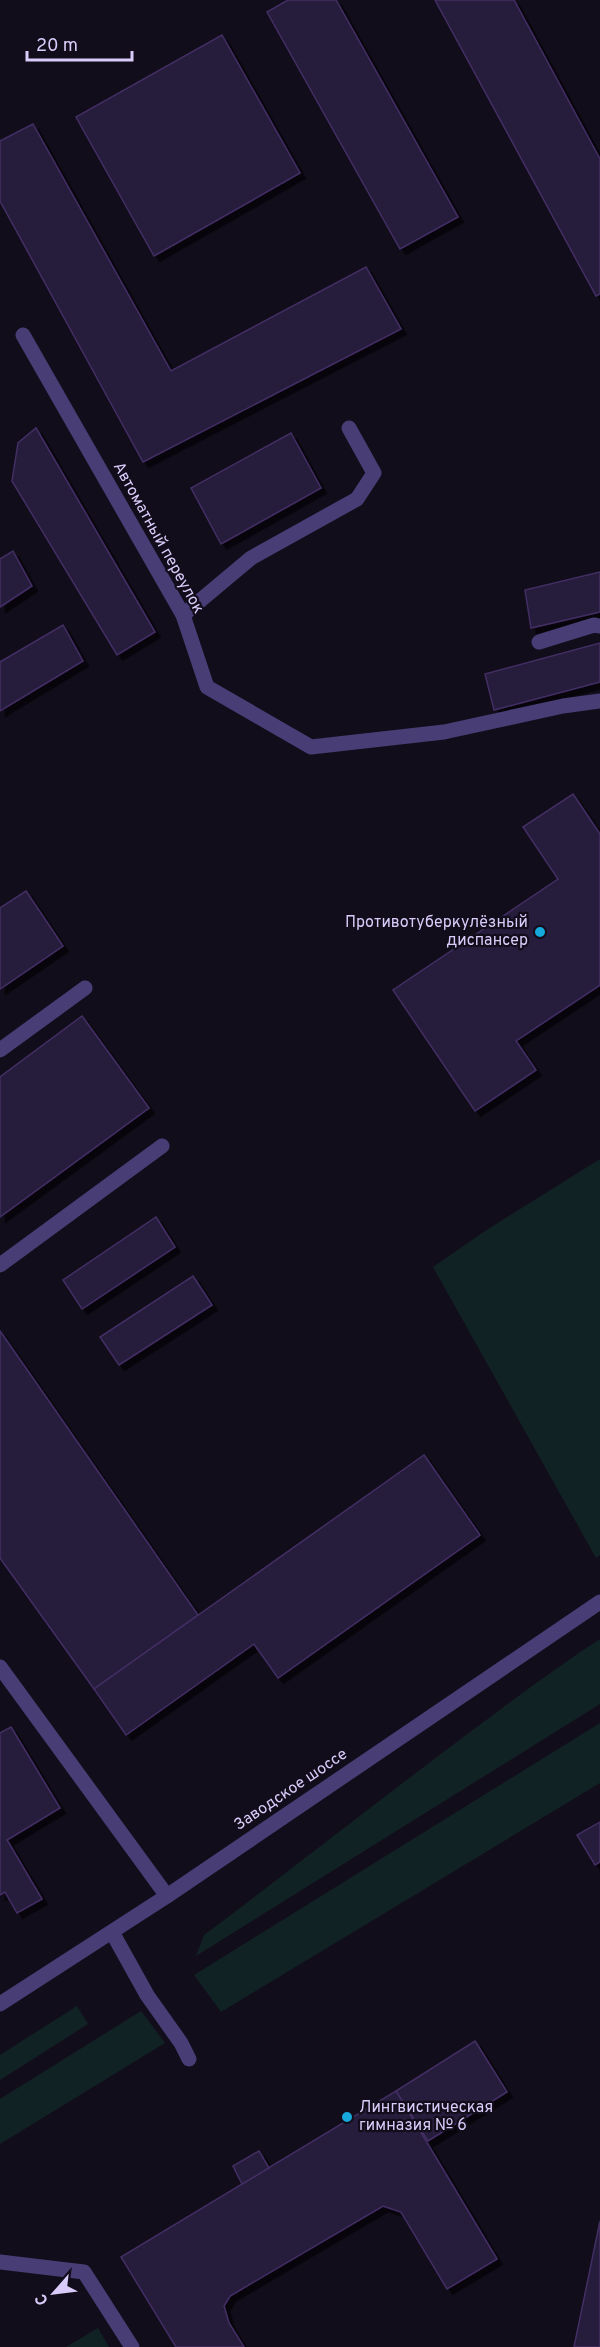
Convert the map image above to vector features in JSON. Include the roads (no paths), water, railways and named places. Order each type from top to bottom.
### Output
[{"type":"street","name":"Автоматный переулок","points":[[23,335],[183,615],[207,687],[311,747],[444,732],[563,706],[600,701]]},
{"type":"street","points":[[183,615],[250,558],[357,499],[374,473],[349,428]]},
{"type":"street","points":[[539,642],[594,625],[600,626]]},
{"type":"street","points":[[0,1050],[85,988]]},
{"type":"street","points":[[0,1265],[162,1146]]},
{"type":"street","name":"Заводское шоссе","points":[[0,2004],[167,1896],[600,1602]]},
{"type":"street","points":[[0,1667],[167,1896]]},
{"type":"street","points":[[112,1932],[147,1995],[181,2043],[189,2059]]},
{"type":"street","points":[[0,2262],[84,2272],[132,2347]]},
{"type":"place","name":"Противотуберкулёзный диспансер","points":[[540,932]]},
{"type":"place","name":"Лингвистическая гимназия № 6","points":[[347,2117]]}]
